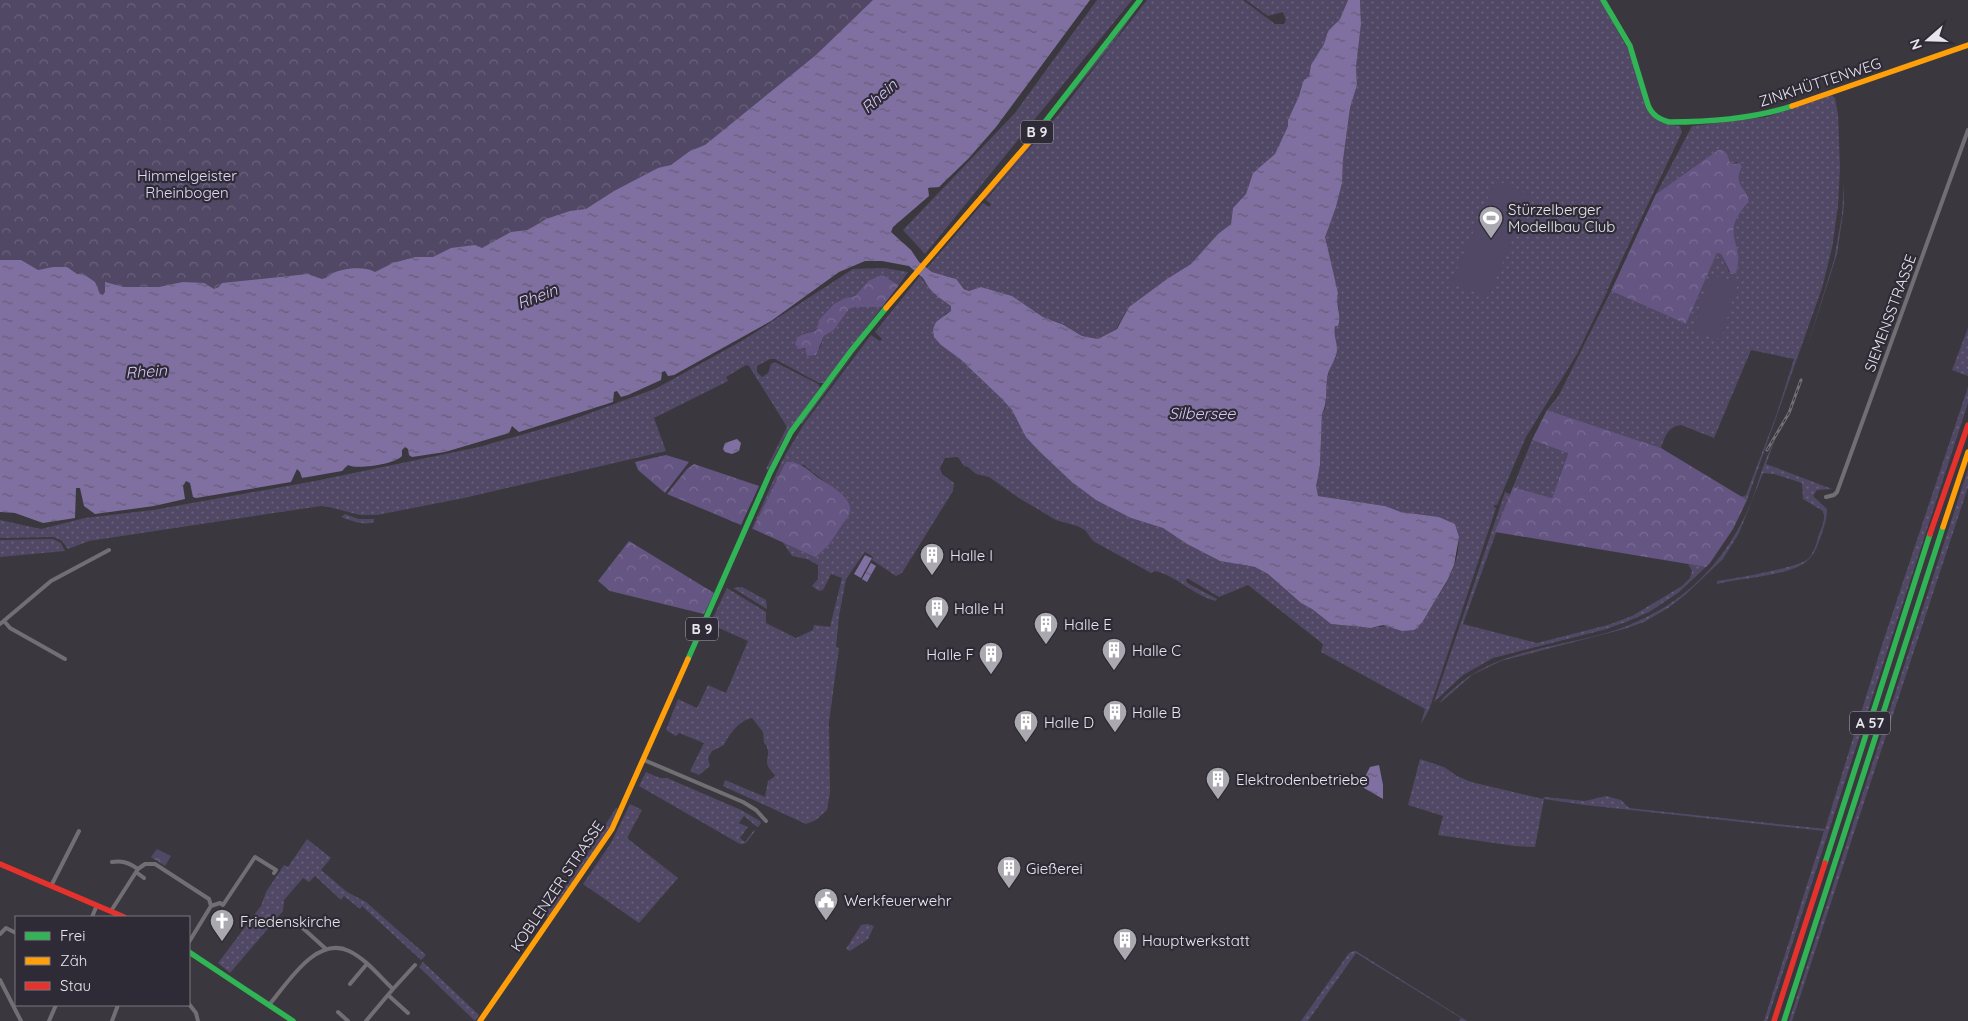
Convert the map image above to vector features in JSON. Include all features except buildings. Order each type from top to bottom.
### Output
[{"type":"main road","name":"KOBLENZER STRASSE","points":[[480,1021],[607,838],[644,760],[766,484],[791,432],[846,358],[908,280],[1029,142],[1140,0]]},
{"type":"main road","name":"ZINKHÜTTENWEG","points":[[1603,0],[1630,46],[1650,110],[1658,118],[1669,122],[1734,119],[1768,114],[1968,46]]},
{"type":"main road","name":"A 57","points":[[1774,1021],[1940,504],[1968,425]]},
{"type":"main road","name":"A 57","points":[[1784,1021],[1904,645],[1968,452]]},
{"type":"main road","points":[[0,864],[122,916]]},
{"type":"main road","points":[[190,954],[293,1021]]},
{"type":"street","name":"SIEMENSSTRASSE","points":[[1826,497],[1837,492],[1968,130]]},
{"type":"street","points":[[65,659],[2,623],[51,581],[109,550]]},
{"type":"street","points":[[644,760],[743,802],[756,810],[766,821]]},
{"type":"street","points":[[51,886],[79,831]]},
{"type":"street","points":[[219,911],[255,857],[276,870],[274,873]]},
{"type":"street","points":[[112,862],[118,860],[127,862],[144,878]]},
{"type":"street","points":[[111,911],[137,871],[148,864],[157,864],[209,899],[211,906]]},
{"type":"street","points":[[190,940],[211,906],[220,903],[223,905]]},
{"type":"street","points":[[92,916],[97,905]]},
{"type":"street","points":[[296,922],[326,949]]},
{"type":"street","points":[[0,934],[6,928],[15,932]]},
{"type":"street","points":[[269,1005],[308,960],[326,949],[348,951],[393,989]]},
{"type":"street","points":[[350,984],[366,965]]},
{"type":"street","points":[[366,1021],[415,965]]},
{"type":"street","points":[[0,980],[21,1021]]},
{"type":"street","points":[[388,994],[408,1013]]},
{"type":"street","points":[[190,1005],[196,1013],[198,1021]]},
{"type":"street","points":[[49,1021],[56,1006]]},
{"type":"street","points":[[112,1021],[118,1006]]},
{"type":"street","points":[[338,1012],[348,1021]]},
{"type":"green space","name":"Himmelgeister Rheinbogen","points":[[0,0],[960,0],[759,180],[0,382]]},
{"type":"green space","points":[[1097,0],[1132,0],[925,254],[903,230],[1015,113]]},
{"type":"green space","points":[[1143,0],[1111,46],[1058,110]]},
{"type":"green space","points":[[1147,0],[1243,0],[1275,24],[1284,24],[1286,20],[1283,12],[1268,16],[1246,0],[1348,0],[1340,19],[1328,31],[1324,44],[1311,65],[1309,77],[1302,84],[1299,96],[1288,120],[1288,126],[1275,154],[1253,173],[1246,194],[1233,208],[1231,224],[1218,234],[1191,264],[1129,307],[1116,329],[1098,339],[1082,336],[1065,325],[1043,317],[1012,296],[981,287],[969,291],[953,278],[927,268],[983,203],[989,207],[991,204],[986,200],[1058,115]]},
{"type":"green space","points":[[1360,0],[1600,0],[1630,53],[1650,114],[1662,123],[1680,126],[1682,132],[1608,289],[1604,289],[1608,290],[1577,354],[1526,437],[1497,505],[1494,505],[1496,508],[1429,710],[1421,724],[1425,709],[1321,652],[1323,644],[1248,585],[1219,597],[1187,578],[1186,581],[1189,584],[1217,599],[1216,601],[1163,573],[1155,571],[1151,573],[1093,541],[1085,530],[1056,520],[989,477],[976,474],[964,466],[958,457],[945,458],[940,468],[942,474],[954,483],[953,491],[902,573],[896,576],[872,560],[873,557],[865,552],[846,579],[839,616],[836,647],[839,648],[829,722],[830,792],[827,810],[816,820],[806,824],[723,786],[725,780],[765,797],[768,781],[775,775],[768,766],[768,750],[764,743],[763,732],[752,718],[739,725],[724,745],[712,751],[708,758],[710,766],[699,775],[690,771],[704,743],[679,733],[676,736],[666,730],[678,699],[697,708],[708,685],[726,693],[748,641],[710,624],[727,588],[766,612],[766,623],[796,638],[813,630],[814,625],[830,627],[842,578],[831,574],[823,590],[819,591],[812,586],[818,579],[818,565],[807,559],[792,556],[782,541],[815,557],[838,529],[845,499],[804,465],[784,465],[753,530],[752,528],[782,461],[784,458],[786,459],[784,457],[804,424],[871,335],[880,341],[882,339],[875,332],[920,276],[929,288],[951,306],[952,311],[945,314],[941,345],[960,359],[1001,398],[1012,410],[1039,451],[1115,509],[1131,518],[1163,528],[1187,544],[1220,561],[1255,567],[1268,574],[1301,603],[1331,624],[1371,628],[1423,621],[1444,587],[1455,562],[1458,550],[1458,537],[1455,524],[1439,517],[1401,512],[1385,506],[1318,496],[1315,486],[1320,465],[1322,413],[1325,409],[1327,380],[1331,364],[1336,358],[1337,350],[1333,331],[1339,310],[1338,293],[1324,237],[1336,207],[1342,183],[1350,108],[1357,85],[1356,67],[1361,24]]},
{"type":"green space","points":[[1832,95],[1835,98],[1838,115],[1840,167],[1838,206],[1832,248],[1822,288],[1747,500],[1741,497],[1746,495],[1776,416],[1794,359],[1751,350],[1714,438],[1681,425],[1670,430],[1661,448],[1547,410],[1559,395],[1611,291],[1686,324],[1717,253],[1721,254],[1729,272],[1737,269],[1738,256],[1732,232],[1739,214],[1749,202],[1739,178],[1742,167],[1737,162],[1733,164],[1728,156],[1718,150],[1656,194],[1692,126],[1767,117]]},
{"type":"green space","points":[[1057,111],[1022,157],[985,199],[984,198]]},
{"type":"green space","points":[[1718,150],[1725,152],[1733,164],[1740,163],[1742,167],[1739,178],[1749,202],[1740,213],[1733,231],[1738,253],[1736,273],[1731,274],[1721,254],[1717,253],[1686,324],[1611,291],[1656,194]]},
{"type":"green space","name":"Stürzelberger Modellbau Club","points":[[1496,180],[1531,196],[1488,297],[1451,283]]},
{"type":"green space","points":[[1844,184],[1844,207],[1837,254],[1806,351],[1834,260],[1842,215]]},
{"type":"green space","points":[[884,268],[908,272],[899,285],[889,279],[868,281],[855,296],[845,298],[817,330],[802,334],[802,348],[806,350],[820,348],[824,336],[834,330],[849,309],[857,307],[882,307],[824,383],[819,383],[775,359],[770,359],[757,366],[757,372],[762,377],[768,373],[771,364],[775,362],[818,384],[820,388],[783,440],[768,470],[766,469],[787,427],[749,366],[746,365],[726,377],[728,381],[654,418],[666,451],[464,498],[377,515],[360,515],[321,506],[89,541],[68,549],[62,541],[54,537],[0,538],[0,520],[41,529],[85,518],[153,510],[315,481],[479,447],[566,422],[657,388],[745,339],[853,269]]},
{"type":"green space","points":[[882,275],[899,285],[882,307],[857,307],[849,309],[834,330],[824,336],[816,355],[807,356],[805,348],[798,349],[795,344],[798,337],[817,330],[819,320],[834,304],[845,298],[855,296],[868,281]]},
{"type":"green space","points":[[1710,275],[1738,283],[1721,339],[1693,331]]},
{"type":"green space","points":[[1968,328],[1968,376],[1952,370]]},
{"type":"green space","points":[[867,336],[802,424],[801,423]]},
{"type":"green space","points":[[1968,387],[1968,403],[1767,1021],[1764,1021],[1824,831],[1544,799],[1535,847],[1515,846],[1438,835],[1443,816],[1408,805],[1420,759],[1444,767],[1457,776],[1471,782],[1543,799],[1544,797],[1585,801],[1606,796],[1621,800],[1629,808],[1825,829],[1882,645]]},
{"type":"green space","points":[[1547,410],[1661,448],[1747,500],[1733,529],[1710,563],[1706,567],[1495,532],[1513,487],[1552,498],[1568,453],[1532,440]]},
{"type":"green space","points":[[1532,440],[1568,452],[1552,498],[1513,487]]},
{"type":"green space","points":[[1775,440],[1766,464],[1832,489],[1817,490],[1813,496],[1827,509],[1827,513],[1817,546],[1813,555],[1808,560],[1790,570],[1717,584],[1717,581],[1765,573],[1792,566],[1808,559],[1815,547],[1823,523],[1823,511],[1803,499],[1802,483],[1774,474],[1763,473],[1739,533],[1723,559],[1685,595],[1668,608],[1644,622],[1624,629],[1501,661],[1472,675],[1440,703],[1442,699],[1468,677],[1486,667],[1505,659],[1525,652],[1613,631],[1658,611],[1689,590],[1714,564],[1735,534],[1752,500]]},
{"type":"green space","points":[[666,455],[689,462],[665,493],[638,470],[635,462]]},
{"type":"green space","points":[[787,462],[804,466],[844,496],[850,506],[847,518],[829,544],[815,557],[753,529]]},
{"type":"green space","points":[[694,464],[759,486],[741,525],[667,494],[687,469]]},
{"type":"green space","points":[[1968,469],[1968,487],[1792,1021],[1789,1021]]},
{"type":"green space","points":[[1505,492],[1510,494],[1463,624],[1537,643],[1608,625],[1632,616],[1682,586],[1690,578],[1692,571],[1688,564],[1706,567],[1678,593],[1649,612],[1603,630],[1493,658],[1463,675],[1434,702]]},
{"type":"green space","points":[[345,514],[358,519],[374,519],[374,522],[362,523],[341,517]]},
{"type":"green space","points":[[53,539],[61,543],[65,551],[0,557],[0,540]]},
{"type":"green space","points":[[629,541],[714,593],[704,614],[610,591],[598,581]]},
{"type":"green space","points":[[742,587],[766,600],[767,609],[733,588]]},
{"type":"green space","points":[[646,772],[660,778],[667,778],[741,810],[761,823],[758,827],[744,816],[739,823],[748,827],[740,838],[745,842],[755,831],[746,843],[740,844],[639,786]]},
{"type":"green space","points":[[630,804],[642,810],[627,838],[678,878],[639,923],[583,884],[611,843]]},
{"type":"green space","points":[[616,808],[618,809],[610,828],[548,917],[545,914],[573,876]]},
{"type":"green space","points":[[307,839],[331,858],[321,870],[347,892],[366,902],[426,955],[421,960],[362,906],[360,909],[344,896],[341,900],[315,876],[309,882],[303,878],[284,900],[283,911],[230,973],[218,963],[261,906],[266,892],[284,865],[288,867]]},
{"type":"green space","points":[[157,849],[171,856],[165,866],[151,857]]},
{"type":"green space","points":[[273,907],[280,912],[262,934],[255,928]]},
{"type":"green space","points":[[861,925],[874,926],[868,939],[850,951],[846,949]]},
{"type":"green space","points":[[1354,951],[1467,1021],[1459,1021],[1461,1018],[1356,953],[1308,1021],[1301,1021],[1349,953]]},
{"type":"green space","points":[[423,962],[479,1015],[475,1021],[419,967]]},
{"type":"water","points":[[873,0],[1090,0],[996,127],[968,159],[939,187],[928,188],[929,196],[893,227],[891,232],[911,250],[919,262],[932,272],[956,279],[964,289],[969,291],[981,287],[1012,296],[1043,317],[1064,325],[1082,336],[1098,339],[1117,329],[1129,307],[1191,264],[1218,234],[1231,224],[1233,208],[1246,194],[1253,173],[1275,154],[1288,126],[1288,120],[1304,80],[1309,77],[1311,65],[1324,44],[1328,31],[1340,19],[1348,0],[1360,0],[1361,24],[1356,67],[1357,85],[1350,108],[1342,183],[1325,237],[1338,293],[1339,322],[1338,326],[1335,326],[1337,353],[1327,379],[1326,402],[1322,413],[1320,465],[1316,486],[1318,496],[1385,506],[1401,512],[1439,517],[1455,524],[1459,537],[1454,565],[1448,579],[1417,628],[1402,631],[1383,625],[1371,628],[1331,624],[1301,603],[1268,574],[1255,567],[1220,561],[1187,544],[1163,528],[1131,518],[1096,500],[1072,482],[1039,451],[1026,437],[1012,410],[1001,398],[934,337],[933,329],[936,322],[951,311],[951,306],[937,296],[923,278],[909,266],[882,261],[865,261],[839,272],[771,321],[674,375],[668,376],[665,371],[662,372],[661,380],[628,395],[621,397],[617,391],[614,392],[613,402],[519,432],[512,426],[509,433],[445,452],[412,457],[405,447],[402,450],[402,456],[384,464],[359,467],[348,465],[342,471],[302,478],[297,469],[291,482],[196,498],[193,497],[190,483],[186,481],[183,486],[185,499],[154,506],[95,514],[84,506],[80,488],[76,488],[75,518],[43,523],[15,513],[0,512],[0,260],[21,260],[38,270],[67,267],[95,282],[100,294],[103,295],[105,292],[105,282],[123,287],[159,287],[183,282],[204,283],[214,289],[222,283],[308,274],[322,279],[333,273],[349,269],[360,268],[375,272],[393,263],[415,257],[433,257],[451,248],[475,245],[482,248],[511,232],[528,230],[546,219],[570,211],[586,209],[614,191],[658,168],[671,165],[690,151],[705,145],[816,55]]},
{"type":"water","points":[[737,439],[741,443],[739,451],[732,454],[725,452],[723,449],[725,443]]},
{"type":"water","points":[[865,555],[872,558],[861,578],[854,574]]},
{"type":"water","points":[[871,563],[876,566],[867,582],[862,579]]},
{"type":"water","points":[[1379,765],[1383,785],[1383,799],[1364,788],[1362,783],[1370,767]]},
{"type":"railway","points":[[1767,450],[1789,413],[1801,380]]},
{"type":"traffic: fast","points":[[1031,140],[1140,0]]},
{"type":"traffic: fast","points":[[1603,0],[1630,46],[1648,105],[1659,118],[1669,122],[1715,120],[1746,117],[1792,106]]},
{"type":"traffic: fast","points":[[688,659],[770,473],[791,432],[851,351],[886,308]]},
{"type":"traffic: fast","points":[[1784,1021],[1943,527]]},
{"type":"traffic: fast","points":[[1825,863],[1930,534]]},
{"type":"traffic: fast","points":[[190,953],[293,1021]]},
{"type":"traffic: slow","points":[[1792,106],[1968,45]]},
{"type":"traffic: slow","points":[[886,308],[1031,140]]},
{"type":"traffic: slow","points":[[1943,527],[1968,452]]},
{"type":"traffic: slow","points":[[480,1021],[612,829],[688,659]]},
{"type":"traffic: jam","points":[[1930,534],[1968,425]]},
{"type":"traffic: jam","points":[[1774,1021],[1825,863]]},
{"type":"traffic: jam","points":[[0,864],[122,916]]},
{"type":"place","name":"Stürzelberger Modellbau Club","points":[[1491,239]]},
{"type":"place","name":"Halle I","points":[[932,576]]},
{"type":"place","name":"Halle H","points":[[937,629]]},
{"type":"place","name":"Halle E","points":[[1046,645]]},
{"type":"place","name":"Halle C","points":[[1114,671]]},
{"type":"place","name":"Halle F","points":[[991,675]]},
{"type":"place","name":"Halle B","points":[[1115,733]]},
{"type":"place","name":"Halle D","points":[[1026,743]]},
{"type":"place","name":"Elektrodenbetriebe","points":[[1218,800]]},
{"type":"place","name":"Gießerei","points":[[1009,889]]},
{"type":"place","name":"Werkfeuerwehr","points":[[826,921]]},
{"type":"place","name":"Friedenskirche","points":[[222,942]]},
{"type":"place","name":"Hauptwerkstatt","points":[[1125,961]]},
{"type":"water label","name":"Rhein","points":[[879,96]]},
{"type":"water label","name":"Rhein","points":[[537,296]]},
{"type":"water label","name":"Rhein","points":[[146,371]]},
{"type":"water label","name":"Silbersee","points":[[1202,413]]}]
